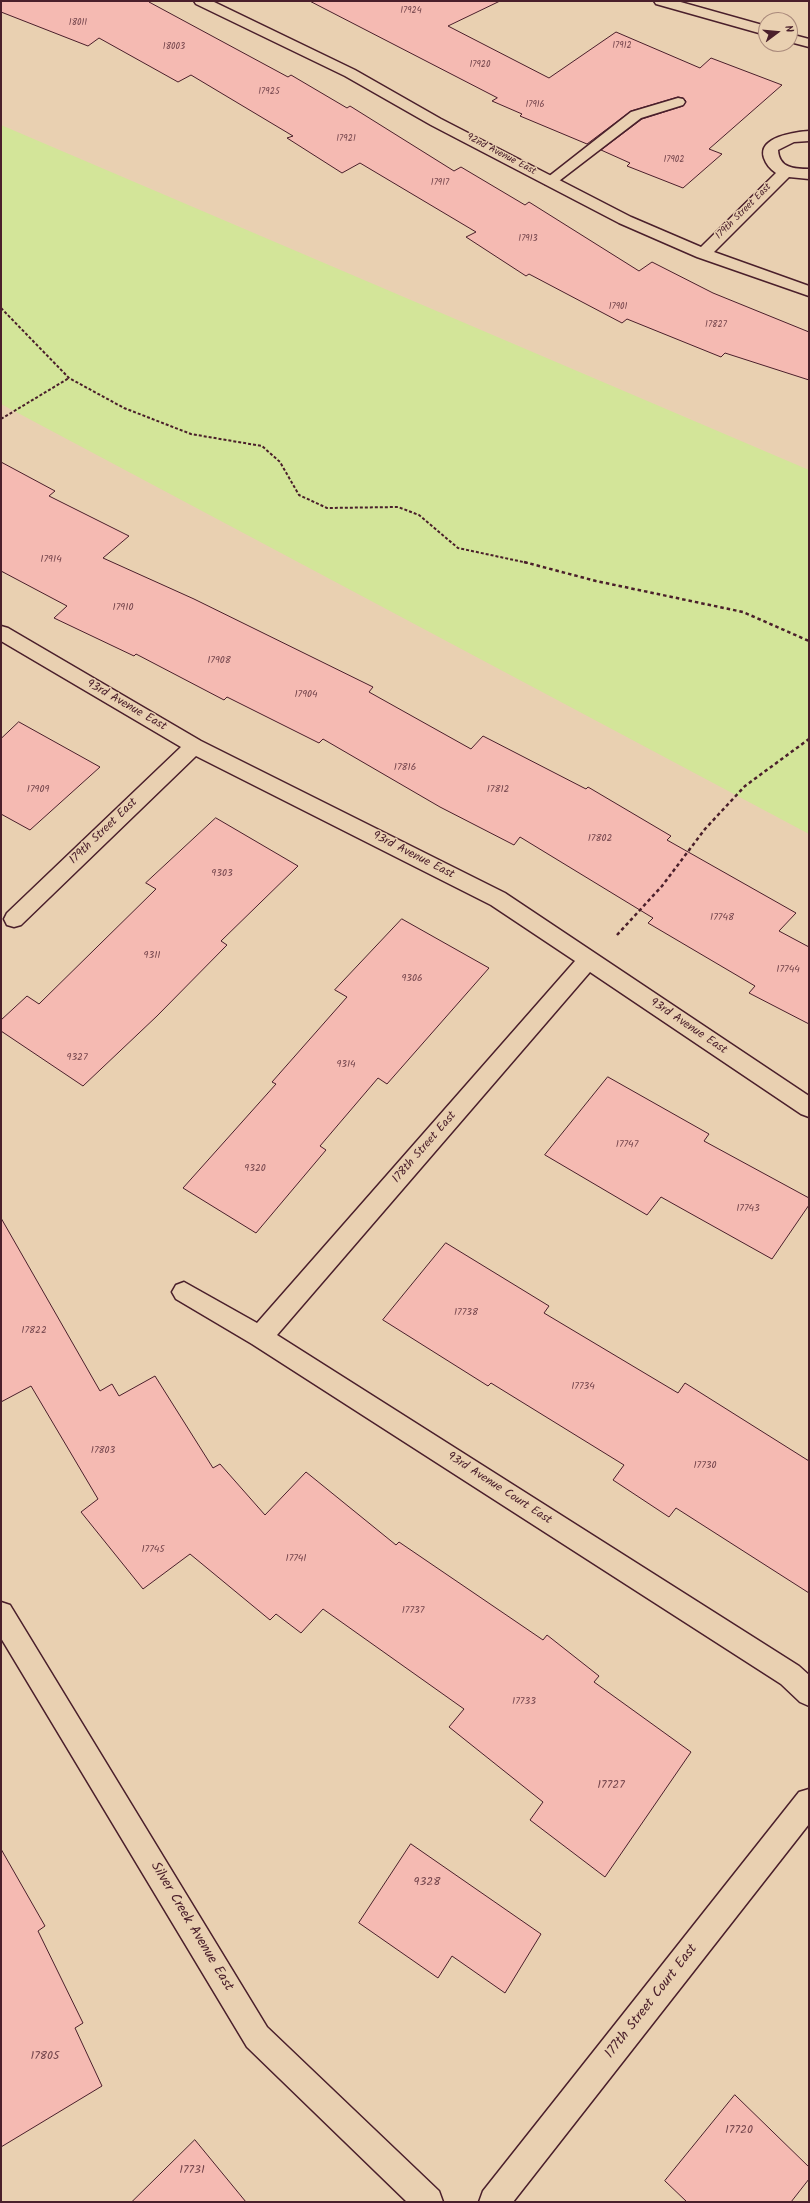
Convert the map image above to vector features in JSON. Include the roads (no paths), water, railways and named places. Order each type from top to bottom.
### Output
[{"type":"street","name":"92nd Avenue East","points":[[201,1],[350,73],[436,122],[625,220],[703,254],[809,291]]},
{"type":"street","points":[[661,1],[758,29]]},
{"type":"street","points":[[798,41],[809,44]]},
{"type":"street","points":[[809,136],[790,138],[778,143],[770,149],[770,158],[774,165],[785,172],[809,174]]},
{"type":"street","name":"179th Street East","points":[[703,254],[785,172]]},
{"type":"street","name":"93rd Avenue East","points":[[1,633],[194,746],[498,899],[589,959],[794,1100],[809,1108]]},
{"type":"street","name":"179th Street East","points":[[14,919],[194,746]]},
{"type":"street","name":"178th Street East","points":[[260,1337],[589,959]]},
{"type":"street","name":"93rd Avenue Court East","points":[[184,1292],[260,1337],[790,1675],[809,1693]]},
{"type":"street","name":"Silver Creek Avenue East","points":[[1,1614],[257,2037],[428,2202]]},
{"type":"street","name":"177th Street Court East","points":[[494,2202],[809,1802]]},
{"type":"lane","points":[[550,181],[636,115],[678,102]]}]
